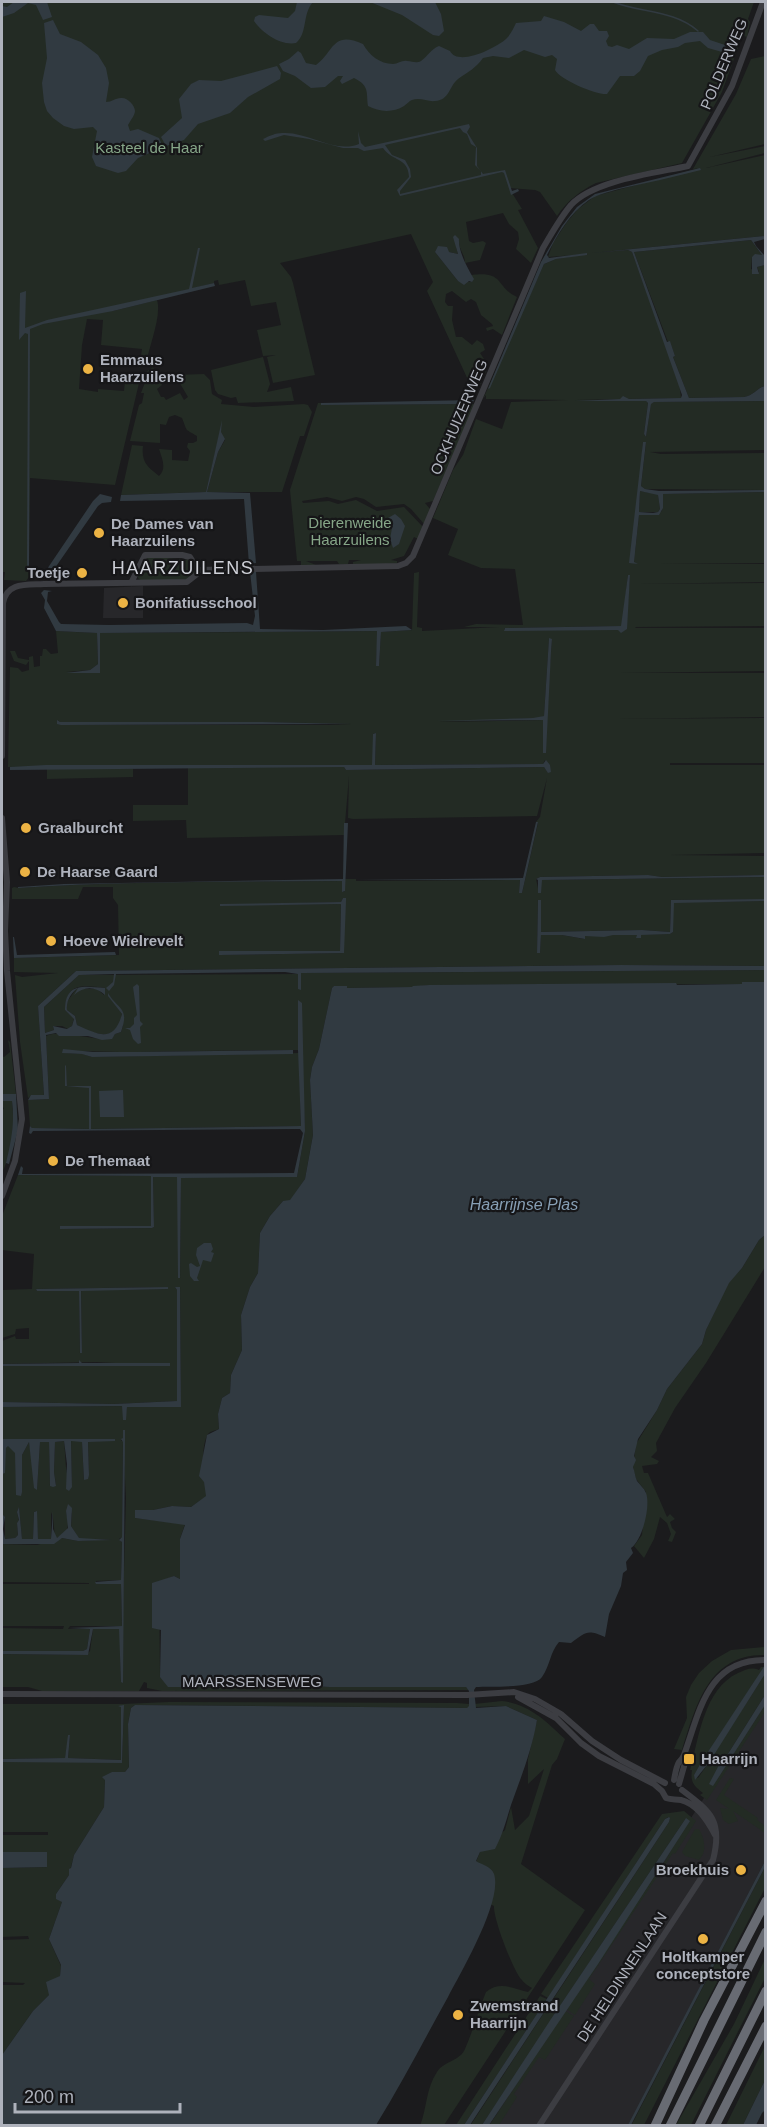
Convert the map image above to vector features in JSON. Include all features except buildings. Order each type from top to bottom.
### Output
[{"type":"highway","points":[[654,2126],[704,2020],[765,1901]]},
{"type":"highway","points":[[670,2126],[765,1932]]},
{"type":"highway","points":[[699,2126],[765,1991]]},
{"type":"highway","points":[[717,2126],[765,2026]]},
{"type":"street","name":"POLDERWEG","points":[[688,166],[732,86],[763,2]]},
{"type":"street","name":"OCKHUIZERWEG","points":[[198,570],[398,566],[406,563],[413,556],[422,538],[543,248],[558,222],[572,204],[588,192],[609,184],[688,166]]},
{"type":"street","points":[[2,756],[3,603],[5,594],[22,585],[187,582],[196,575],[198,570],[190,556],[144,555],[131,583]]},
{"type":"street","points":[[2,818],[7,882],[5,931],[7,971],[22,1119],[15,1161],[2,1196]]},
{"type":"street","points":[[675,1800],[680,1796],[679,1762],[683,1758],[700,1707],[710,1688],[722,1674],[743,1662],[764,1659]]},
{"type":"street","name":"MAARSSENSEWEG","points":[[2,1694],[467,1695],[514,1692],[543,1702],[612,1755],[665,1783]]},
{"type":"street","name":"MAARSSENSEWEG","points":[[503,1693],[525,1699],[544,1710],[592,1751],[662,1791]]},
{"type":"street","points":[[665,1783],[678,1785],[699,1803],[711,1817],[717,1831],[717,1839],[709,1822],[701,1813],[682,1800],[666,1798],[662,1791],[665,1783]]},
{"type":"street","name":"DE HELDINNENLAAN","points":[[539,2126],[713,1860],[717,1839]]},
{"type":"shaded area","name":"Bonifatiusschool","points":[[143,586],[143,618],[103,618],[104,588]]},
{"type":"shaded area","points":[[765,1705],[765,1861],[629,2125],[489,2126]]},
{"type":"green space","name":"Kasteel de Haar","points":[[2,2],[754,2],[748,19],[750,22],[747,38],[743,34],[722,92],[682,163],[596,183],[574,197],[557,216],[540,192],[509,188],[522,209],[518,210],[538,248],[531,263],[516,249],[519,239],[518,232],[509,224],[503,213],[466,222],[469,241],[486,243],[480,260],[465,263],[459,239],[456,247],[458,254],[435,252],[458,281],[472,282],[472,275],[490,275],[517,297],[502,335],[493,329],[487,331],[486,328],[493,326],[481,315],[476,302],[471,299],[466,302],[452,291],[446,294],[445,302],[448,306],[453,306],[452,320],[456,337],[462,337],[472,345],[477,340],[483,344],[485,350],[480,353],[484,359],[482,370],[486,371],[480,385],[469,382],[427,291],[433,282],[411,234],[280,263],[293,283],[315,375],[273,383],[267,357],[276,355],[263,356],[257,330],[281,325],[276,302],[251,306],[245,280],[219,285],[218,280],[214,283],[107,310],[113,311],[157,300],[157,323],[146,364],[139,368],[142,349],[101,345],[103,320],[87,319],[82,345],[79,389],[98,392],[98,389],[124,391],[125,381],[135,374],[138,376],[139,383],[115,485],[30,478],[29,569],[34,570],[26,581],[4,580],[5,572],[2,572]]},
{"type":"green space","points":[[765,56],[765,144],[710,157],[765,146],[765,153],[706,168],[765,155],[765,236],[592,253],[628,250],[632,252],[679,381],[681,398],[575,400],[646,401],[648,403],[644,434],[646,437],[651,403],[654,402],[765,401],[765,450],[650,452],[661,454],[765,453],[765,490],[645,489],[641,486],[646,443],[643,442],[634,562],[639,515],[653,515],[662,511],[663,494],[765,492],[765,563],[661,564],[765,564],[765,582],[637,584],[765,583],[765,626],[635,628],[765,628],[765,671],[621,673],[765,673],[765,717],[614,719],[765,718],[765,763],[670,763],[670,765],[765,765],[765,853],[671,855],[765,856],[765,875],[662,877],[647,875],[540,877],[536,879],[539,893],[541,893],[541,880],[765,877],[765,899],[671,900],[670,932],[642,930],[540,932],[541,900],[538,900],[537,952],[540,952],[541,935],[562,935],[584,939],[585,936],[593,935],[670,934],[673,932],[673,902],[765,901],[765,966],[621,965],[76,971],[38,1006],[44,1095],[32,1095],[28,1098],[20,1042],[15,975],[22,977],[58,973],[14,972],[14,958],[119,955],[118,905],[113,898],[113,887],[83,887],[78,899],[12,899],[12,888],[14,887],[343,881],[343,892],[345,891],[345,879],[356,879],[356,881],[520,880],[519,893],[522,893],[547,778],[537,816],[353,819],[348,818],[349,776],[344,835],[187,838],[186,820],[133,821],[133,805],[188,805],[188,767],[344,767],[346,770],[544,767],[549,773],[545,760],[543,764],[375,765],[376,733],[373,734],[373,765],[8,767],[10,667],[18,668],[22,672],[29,670],[29,661],[26,665],[14,661],[10,651],[15,651],[18,658],[29,660],[29,657],[33,656],[34,667],[40,666],[43,649],[51,654],[58,653],[56,631],[97,633],[98,664],[90,670],[66,672],[100,673],[100,633],[378,631],[376,665],[379,665],[381,632],[412,630],[414,573],[419,572],[417,627],[422,628],[422,631],[499,627],[464,627],[476,624],[523,625],[515,569],[481,568],[448,555],[458,529],[433,518],[453,470],[463,455],[476,419],[502,429],[511,402],[568,400],[486,399],[486,395],[483,399],[544,264],[556,259],[588,254],[548,257],[553,243],[567,222],[578,209],[595,196],[700,168],[693,169],[736,94],[751,59]],"holes":[[[628,575],[630,576],[626,626],[618,630],[504,630],[505,628],[622,626]],[[549,639],[552,639],[543,753],[543,720],[439,722],[544,716]],[[58,720],[60,722],[351,724],[62,725]],[[343,898],[344,953],[219,955],[219,951],[340,951],[341,904],[220,905],[341,902]]]},
{"type":"green space","points":[[751,240],[762,255],[752,257],[751,269],[759,272],[757,267],[765,265],[765,386],[744,397],[689,398],[673,357],[675,356],[670,342],[668,342],[634,252]]},
{"type":"green space","points":[[263,357],[270,384],[267,392],[291,387],[294,401],[238,403],[236,397],[231,398],[218,394],[211,370]]},
{"type":"green space","points":[[153,367],[162,385],[157,389],[161,397],[166,400],[180,393],[184,400],[188,397],[175,375],[204,374],[210,380],[212,394],[222,400],[221,404],[254,407],[308,405],[312,412],[304,436],[300,436],[282,492],[207,492],[218,452],[225,440],[220,432],[206,492],[121,495],[132,445],[143,446],[144,461],[159,476],[163,467],[159,449],[172,450],[172,460],[188,461],[190,451],[187,447],[188,443],[197,441],[197,436],[187,430],[182,418],[175,415],[169,417],[166,425],[160,424],[160,443],[130,441],[139,405],[142,403],[144,393],[141,393],[147,377],[146,372]]},
{"type":"green space","name":"Dierenweide Haarzuilens","points":[[318,403],[322,405],[475,404],[433,501],[425,503],[430,509],[425,525],[404,504],[376,507],[356,497],[342,501],[327,497],[302,501],[303,503],[329,501],[338,504],[356,500],[377,511],[404,507],[424,528],[418,539],[414,537],[404,556],[391,560],[397,561],[397,564],[353,564],[361,560],[349,560],[348,564],[339,564],[337,561],[306,561],[316,565],[301,565],[301,561],[297,561],[290,490]]},
{"type":"green space","points":[[640,491],[658,494],[660,509],[658,512],[639,512]]},
{"type":"green space","points":[[146,558],[191,560],[197,569],[189,580],[141,581],[138,573]]},
{"type":"green space","points":[[47,769],[133,769],[133,777],[47,779]]},
{"type":"green space","points":[[765,970],[765,982],[429,985],[347,988],[346,986],[334,986],[332,988],[310,1080],[313,1135],[305,1179],[290,1201],[283,1201],[270,1216],[260,1233],[258,1273],[250,1287],[241,1315],[242,1350],[231,1375],[230,1393],[222,1398],[218,1414],[219,1429],[209,1433],[205,1442],[203,1466],[207,1496],[191,1507],[172,1506],[153,1510],[135,1510],[135,1518],[185,1524],[180,1539],[180,1579],[174,1576],[159,1582],[160,1677],[211,1688],[289,1685],[466,1687],[469,1690],[162,1691],[147,1688],[147,1683],[144,1682],[139,1691],[42,1691],[28,1687],[2,1687],[2,1654],[86,1655],[90,1651],[93,1629],[120,1629],[121,1682],[126,1498],[123,1438],[121,1441],[123,1441],[122,1537],[119,1539],[122,1542],[121,1580],[96,1581],[96,1584],[121,1584],[122,1626],[70,1626],[68,1629],[90,1629],[87,1649],[83,1651],[2,1651],[2,1628],[63,1629],[64,1626],[2,1626],[2,1584],[89,1583],[2,1582],[2,1544],[37,1545],[62,1538],[78,1541],[112,1539],[79,1539],[71,1526],[72,1513],[66,1511],[67,1531],[56,1539],[51,1512],[51,1539],[38,1539],[36,1511],[34,1512],[33,1540],[22,1539],[19,1508],[17,1512],[18,1535],[15,1538],[5,1539],[5,1517],[2,1516],[2,1474],[6,1448],[8,1445],[15,1452],[22,1492],[22,1455],[29,1442],[37,1489],[40,1442],[49,1442],[50,1486],[56,1485],[55,1442],[64,1441],[66,1471],[72,1487],[71,1441],[82,1441],[84,1480],[89,1475],[88,1441],[115,1441],[115,1439],[2,1439],[2,1407],[123,1406],[123,1420],[125,1420],[127,1407],[181,1406],[180,1287],[175,1287],[177,1290],[177,1401],[114,1404],[2,1402],[2,1366],[170,1366],[96,1362],[2,1364],[2,1341],[15,1336],[16,1339],[29,1339],[29,1328],[16,1329],[15,1334],[2,1338],[2,1290],[32,1289],[34,1254],[2,1250],[2,1216],[18,1175],[151,1176],[151,1226],[60,1226],[60,1229],[152,1228],[154,1227],[153,1177],[178,1177],[178,1278],[180,1278],[181,1177],[297,1177],[305,1131],[299,1001],[298,1050],[65,1053],[92,1057],[299,1053],[301,1126],[91,1129],[91,1087],[67,1086],[65,1066],[65,1086],[89,1087],[89,1129],[32,1128],[28,1100],[49,1099],[46,1036],[70,1034],[112,1038],[121,1032],[123,1026],[123,1012],[114,1003],[122,1014],[118,1028],[109,1034],[98,1034],[77,1025],[75,1016],[67,1010],[67,1002],[76,989],[97,989],[104,995],[105,988],[78,987],[69,994],[66,1001],[65,1010],[74,1018],[72,1026],[68,1029],[53,1026],[54,1030],[45,1033],[44,1007],[79,975],[298,974],[298,989],[301,989],[301,973]],"holes":[[[168,1287],[168,1289],[81,1290],[82,1353],[80,1353],[79,1291],[37,1291],[36,1289]]]},
{"type":"green space","points":[[8,1040],[10,1042],[16,1094],[2,1094],[2,1056],[10,1052]]},
{"type":"green space","points":[[2,1101],[12,1101],[13,1120],[10,1148],[2,1173],[2,1111],[4,1108]]},
{"type":"green space","points":[[765,1235],[765,1267],[706,1363],[675,1408],[656,1443],[657,1451],[651,1457],[659,1461],[657,1464],[642,1466],[644,1473],[648,1473],[667,1517],[670,1514],[675,1519],[670,1522],[676,1532],[672,1542],[668,1541],[671,1534],[667,1523],[660,1517],[654,1539],[644,1558],[634,1546],[642,1535],[646,1492],[636,1479],[633,1467],[636,1444],[667,1389],[702,1344],[706,1330],[728,1283],[742,1268],[759,1240]]},
{"type":"green space","points":[[765,1647],[765,1655],[746,1657],[730,1663],[717,1673],[699,1700],[682,1750],[674,1749],[687,1718],[686,1697],[699,1673],[712,1661],[731,1650]]},
{"type":"green space","points":[[764,1667],[694,1775],[698,1778],[707,1765],[721,1763],[713,1786],[765,1705],[765,1712],[707,1800],[700,1795],[703,1793],[693,1783],[692,1770],[690,1770],[700,1729],[710,1702],[727,1680],[744,1670],[759,1670]]},
{"type":"green space","points":[[765,1674],[765,1695],[726,1757],[711,1758]]},
{"type":"green space","points":[[502,1701],[529,1710],[565,1739],[552,1765],[521,1864],[585,1910],[444,2125],[420,2126],[433,2078],[440,2068],[463,2053],[486,1992],[501,1986],[528,1992],[532,1988],[522,1980],[513,1965],[500,1932],[494,1906],[490,1904],[493,1895],[476,1862],[480,1852],[505,1830],[511,1807],[515,1830],[529,1816],[544,1769],[528,1784],[528,1759],[537,1720],[506,1706],[475,1707],[474,1704]]},
{"type":"green space","points":[[457,1703],[469,1704],[469,1707],[135,1705],[131,1708],[128,1724],[129,1767],[125,1772],[112,1772],[105,1780],[104,1807],[74,1855],[69,1875],[56,1894],[62,1902],[49,1939],[61,1966],[60,1976],[49,1995],[33,2011],[2,2055],[2,1985],[23,1985],[25,1983],[2,1982],[2,1940],[29,1939],[28,1936],[2,1937],[2,1868],[47,1867],[47,1852],[2,1852],[2,1835],[48,1835],[48,1832],[2,1832],[2,1762],[122,1762],[124,1709],[121,1706],[121,1760],[68,1758],[70,1735],[65,1758],[2,1759],[2,1704]]},
{"type":"green space","points":[[730,1778],[734,1779],[724,1795],[758,1818],[757,1820],[765,1826],[765,1833],[733,1811],[738,1821],[729,1824],[723,1820],[720,1808],[729,1809],[716,1800]]},
{"type":"green space","points":[[684,1811],[696,1821],[589,1979],[595,1984],[575,2015],[566,2009],[667,1858],[686,1818],[560,2006],[552,2001],[670,1818],[665,1819],[548,1998],[541,1994],[662,1814]]},
{"type":"green space","points":[[695,1829],[699,1829],[704,1841],[702,1857],[699,1860],[685,1856],[682,1852]]},
{"type":"green space","points":[[765,1867],[765,1888],[644,2125],[631,2126]]},
{"type":"green space","points":[[765,1959],[765,1978],[691,2125],[676,2125],[734,2024]]},
{"type":"green space","points":[[540,1996],[547,1999],[464,2125],[456,2125]]},
{"type":"green space","points":[[551,2002],[560,2008],[482,2125],[470,2126]]},
{"type":"green space","points":[[565,2011],[574,2016],[545,2060],[539,2057],[514,2094],[517,2097],[499,2125],[489,2126]]},
{"type":"green space","points":[[765,2046],[765,2080],[743,2125],[726,2125]]},
{"type":"water","points":[[14,2],[47,2],[52,17],[43,20],[36,5],[28,3],[14,13],[2,17],[2,6],[7,7]]},
{"type":"water","points":[[297,2],[313,2],[307,12],[300,39],[296,43],[284,43],[272,38],[254,21],[259,15],[288,18],[295,11]]},
{"type":"water","points":[[370,2],[435,2],[441,14],[444,31],[439,36],[433,35],[402,15]]},
{"type":"water","points":[[544,16],[564,22],[581,31],[590,24],[594,24],[599,31],[607,31],[609,36],[606,41],[608,46],[612,47],[617,45],[629,49],[647,38],[674,39],[690,32],[703,32],[710,40],[725,45],[727,48],[722,52],[708,48],[700,41],[662,50],[648,56],[640,71],[634,76],[620,76],[607,94],[587,89],[558,74],[555,70],[557,59],[552,55],[545,57],[524,50],[509,58],[493,56],[483,58],[458,79],[440,100],[415,99],[400,108],[386,111],[368,106],[365,87],[354,78],[342,84],[340,81],[343,76],[338,76],[325,87],[311,88],[295,76],[283,71],[279,64],[298,51],[306,63],[316,65],[335,44],[345,40],[363,44],[375,58],[388,64],[405,61],[419,62],[439,46],[454,55],[469,57],[501,43],[516,23],[541,21]]},
{"type":"water","points":[[53,20],[60,34],[81,42],[98,55],[106,68],[109,83],[106,102],[123,98],[132,104],[135,111],[128,125],[130,131],[138,129],[159,138],[163,147],[138,158],[126,171],[118,173],[96,166],[92,157],[97,131],[93,127],[74,129],[64,126],[53,118],[44,102],[42,83],[47,58],[44,23]]},
{"type":"water","points":[[277,66],[281,73],[280,79],[248,97],[230,113],[198,124],[184,140],[166,146],[161,137],[182,118],[179,99],[191,84],[199,80],[221,81]]},
{"type":"water","points":[[469,124],[467,132],[477,148],[477,166],[480,170],[475,165],[476,147],[471,144],[467,134],[460,128],[385,145],[392,155],[405,160],[410,169],[411,177],[400,194],[481,175],[481,171],[483,174],[505,170],[512,191],[518,189],[519,191],[511,195],[502,172],[400,196],[397,190],[409,177],[408,171],[403,163],[391,156],[383,148],[364,151],[284,135],[265,141],[263,139],[277,134],[292,133],[331,144],[350,146],[359,144],[358,131],[361,143],[365,147]]},
{"type":"water","points":[[700,168],[701,170],[600,195],[589,200],[576,211],[560,232],[547,255],[549,258],[587,253],[587,255],[556,259],[544,264],[488,389],[541,262],[562,226],[577,207],[595,194]]},
{"type":"water","points":[[455,235],[459,239],[466,265],[474,279],[464,285],[458,281],[435,252],[438,246],[447,247],[449,252],[458,254],[453,237]]},
{"type":"water","points":[[765,236],[765,239],[754,242],[765,256],[765,265],[757,267],[759,274],[752,274],[752,257],[755,254],[762,255],[751,240],[634,252],[667,342],[670,341],[675,356],[673,357],[689,398],[744,397],[765,386],[765,401],[654,402],[651,404],[646,437],[644,434],[648,403],[646,401],[575,401],[620,399],[623,396],[629,399],[681,398],[682,395],[632,252],[628,250],[592,253]]},
{"type":"water","points":[[198,248],[200,248],[192,288],[214,283],[215,286],[113,311],[43,324],[30,329],[29,570],[27,571],[28,334],[25,333],[19,340],[20,293],[26,291],[25,328],[47,320],[189,289]]},
{"type":"water","points":[[474,400],[472,404],[321,405],[321,403]]},
{"type":"water","points":[[222,420],[221,432],[225,439],[218,452],[207,492],[250,493],[256,563],[249,564],[244,499],[120,501],[121,495],[206,492]]},
{"type":"water","points":[[643,442],[646,442],[641,486],[645,489],[659,491],[765,490],[765,492],[663,494],[663,508],[659,515],[639,515],[634,562],[638,564],[629,563]],"holes":[[[640,491],[658,495],[660,509],[658,512],[639,512]]]},
{"type":"water","points":[[100,494],[112,497],[111,502],[98,506],[48,578],[41,578],[93,501]]},
{"type":"water","points":[[395,514],[405,526],[399,544],[393,548],[390,539],[392,528],[388,518]]},
{"type":"water","points":[[250,572],[256,572],[260,629],[323,630],[406,626],[412,630],[381,632],[379,666],[376,666],[377,631],[100,633],[100,673],[66,673],[90,670],[98,664],[97,633],[56,631],[44,608],[45,600],[41,593],[44,590],[52,591],[48,592],[47,601],[61,624],[247,623],[253,625],[255,616]]},
{"type":"water","points":[[628,575],[630,575],[627,629],[621,633],[618,630],[504,631],[505,628],[621,626]]},
{"type":"water","points":[[549,638],[552,639],[546,753],[543,753],[543,720],[436,721],[544,716]]},
{"type":"water","points":[[57,720],[60,722],[351,724],[61,725],[57,724]]},
{"type":"water","points":[[376,733],[375,765],[543,764],[546,760],[551,772],[548,773],[544,767],[346,770],[344,767],[10,770],[10,767],[46,765],[372,765],[373,734]]},
{"type":"water","points":[[536,822],[538,822],[522,893],[519,893],[520,880],[356,880],[523,878]]},
{"type":"water","points":[[344,823],[348,823],[345,891],[342,892],[342,881],[140,883],[18,888],[64,884],[343,879]]},
{"type":"water","points":[[648,875],[662,877],[765,875],[766,877],[542,880],[541,893],[538,893],[538,880],[536,879],[540,877]]},
{"type":"water","points":[[343,898],[346,898],[344,953],[219,955],[219,951],[340,951],[341,904],[220,906],[220,904],[341,902]]},
{"type":"water","points":[[765,899],[765,901],[674,903],[673,932],[670,934],[641,935],[641,938],[636,938],[637,935],[585,936],[585,939],[562,935],[541,935],[540,953],[537,953],[538,900],[541,900],[541,932],[642,930],[670,932],[671,900]]},
{"type":"water","points":[[13,937],[17,955],[115,952],[116,955],[14,958]]},
{"type":"water","points":[[621,965],[765,966],[766,970],[301,973],[301,990],[298,989],[298,974],[285,972],[116,974],[114,985],[109,991],[106,988],[113,982],[114,974],[79,975],[44,1007],[45,1033],[54,1030],[53,1026],[67,1029],[72,1026],[74,1019],[65,1010],[66,1001],[69,994],[78,988],[68,1000],[67,1007],[67,1010],[75,1016],[77,1025],[99,1034],[110,1033],[115,1029],[122,1014],[108,993],[123,1013],[121,1032],[115,1034],[112,1039],[102,1040],[88,1036],[59,1036],[56,1033],[46,1035],[49,1099],[28,1100],[31,1095],[44,1095],[38,1006],[76,971]]},
{"type":"water","name":"Haarrijnse Plas","points":[[742,982],[765,982],[765,1235],[729,1283],[706,1330],[702,1344],[667,1389],[657,1410],[638,1439],[633,1467],[637,1481],[646,1493],[646,1514],[639,1538],[631,1548],[633,1553],[626,1562],[627,1570],[623,1573],[621,1586],[609,1614],[605,1637],[590,1632],[571,1643],[559,1642],[545,1673],[537,1681],[501,1687],[476,1687],[474,1690],[476,1708],[506,1706],[537,1720],[535,1731],[498,1843],[495,1849],[480,1852],[476,1861],[489,1867],[494,1874],[495,1886],[487,1918],[462,1971],[376,2125],[2,2126],[2,2055],[33,2011],[49,1995],[46,1982],[60,1976],[61,1965],[49,1939],[62,1902],[56,1899],[56,1894],[69,1875],[74,1855],[104,1807],[105,1780],[102,1777],[112,1772],[125,1772],[129,1767],[128,1724],[131,1708],[135,1705],[467,1708],[469,1706],[469,1691],[466,1687],[289,1685],[168,1687],[160,1677],[161,1630],[152,1628],[152,1583],[174,1576],[180,1579],[180,1539],[185,1525],[135,1518],[135,1510],[153,1510],[172,1506],[191,1507],[206,1496],[204,1482],[199,1476],[207,1435],[219,1429],[218,1414],[222,1398],[230,1393],[231,1375],[242,1350],[241,1315],[250,1287],[258,1273],[260,1233],[270,1216],[283,1201],[290,1200],[305,1179],[313,1135],[310,1080],[332,988],[334,986],[347,986],[347,988],[429,985],[676,983],[677,985],[742,984]]},
{"type":"water","points":[[137,984],[139,986],[140,1021],[143,1024],[140,1027],[141,1043],[138,1044],[133,1039],[130,1030],[125,1028],[130,1028],[134,1024],[134,1018],[137,1015],[133,987]]},
{"type":"water","points":[[84,987],[105,988],[105,995],[90,988],[74,995],[78,988]]},
{"type":"water","points":[[298,1000],[302,1003],[305,1131],[297,1177],[181,1178],[180,1278],[178,1278],[177,1177],[153,1177],[154,1227],[152,1228],[60,1229],[60,1226],[151,1226],[151,1176],[18,1175],[21,1166],[22,1174],[294,1173],[303,1133],[300,1129],[33,1131],[29,1133],[30,1126],[32,1128],[89,1129],[89,1088],[65,1086],[65,1065],[67,1086],[91,1086],[91,1129],[301,1126]]},
{"type":"water","points":[[63,1049],[93,1052],[293,1050],[293,1054],[92,1057],[62,1053]]},
{"type":"water","points":[[123,1090],[124,1117],[100,1117],[99,1091]]},
{"type":"water","points":[[2,1094],[16,1094],[18,1130],[9,1164],[6,1163],[13,1125],[13,1109],[12,1101],[2,1101]]},
{"type":"water","points":[[204,1243],[211,1243],[213,1249],[211,1252],[214,1253],[211,1262],[203,1260],[197,1278],[199,1281],[194,1281],[190,1276],[189,1264],[200,1266],[196,1255],[197,1248]]},
{"type":"water","points":[[168,1287],[168,1289],[81,1291],[82,1353],[80,1353],[79,1291],[37,1291],[36,1289]]},
{"type":"water","points":[[175,1287],[180,1287],[181,1407],[127,1407],[126,1420],[123,1420],[122,1406],[2,1407],[2,1402],[114,1404],[177,1401],[177,1290]]},
{"type":"water","points":[[79,1360],[82,1363],[170,1363],[170,1366],[2,1366],[2,1364],[79,1363]]},
{"type":"water","points":[[123,1430],[125,1430],[123,1683],[121,1682],[119,1629],[93,1629],[88,1655],[2,1654],[2,1651],[83,1651],[87,1649],[90,1629],[68,1628],[122,1626],[121,1584],[96,1584],[95,1582],[121,1580],[122,1542],[119,1540],[122,1537],[123,1442],[121,1439]]},
{"type":"water","points":[[2,1439],[115,1439],[115,1441],[88,1442],[89,1475],[88,1479],[84,1480],[82,1442],[71,1441],[72,1487],[69,1491],[66,1489],[67,1464],[64,1441],[55,1442],[56,1486],[53,1487],[50,1486],[49,1442],[40,1442],[37,1490],[34,1488],[29,1442],[22,1455],[21,1496],[16,1495],[15,1453],[8,1446],[5,1473],[2,1474]]},
{"type":"water","points":[[68,1504],[72,1508],[71,1526],[79,1538],[112,1540],[78,1541],[62,1538],[54,1544],[2,1544],[3,1515],[5,1517],[3,1529],[5,1539],[15,1538],[18,1535],[17,1512],[19,1507],[22,1539],[33,1539],[34,1512],[37,1511],[38,1539],[51,1539],[53,1511],[53,1529],[57,1538],[68,1528],[66,1511]]},
{"type":"water","points":[[765,1665],[765,1674],[712,1758],[726,1757],[765,1695],[765,1705],[713,1786],[709,1784],[720,1763],[707,1765],[695,1780],[694,1775],[702,1761]]},
{"type":"water","points":[[124,1705],[122,1763],[2,1762],[2,1759],[65,1758],[68,1735],[70,1735],[68,1758],[121,1760],[121,1707],[118,1706]]},
{"type":"water","points":[[669,1817],[669,1822],[470,2125],[464,2125],[665,1819]]},
{"type":"water","points":[[686,1818],[690,1821],[598,1964],[489,2125],[482,2125],[551,2019]]},
{"type":"water","points":[[2,1852],[47,1852],[47,1867],[2,1868]]},
{"type":"water","points":[[765,1861],[765,1867],[631,2125],[628,2125]]},
{"type":"water","points":[[765,2080],[765,2110],[756,2125],[743,2125]]},
{"type":"waterway","points":[[613,2],[668,15],[689,24],[698,31]]},
{"type":"place","name":"Emmaus Haarzuilens","points":[[88,369]]},
{"type":"place","name":"De Dames van Haarzuilens","points":[[99,533]]},
{"type":"place","name":"Toetje","points":[[82,573]]},
{"type":"place","name":"Bonifatiusschool","points":[[123,603]]},
{"type":"place","name":"Graalburcht","points":[[26,828]]},
{"type":"place","name":"De Haarse Gaard","points":[[25,872]]},
{"type":"place","name":"Hoeve Wielrevelt","points":[[51,941]]},
{"type":"place","name":"De Themaat","points":[[53,1161]]},
{"type":"place","name":"Haarrijn","points":[[689,1759]]},
{"type":"place","name":"Broekhuis","points":[[741,1870]]},
{"type":"place","name":"Holtkamper conceptstore","points":[[703,1939]]},
{"type":"place","name":"Zwemstrand Haarrijn","points":[[458,2015]]},
{"type":"district","name":"HAARZUILENS","points":[[183,568]]}]
